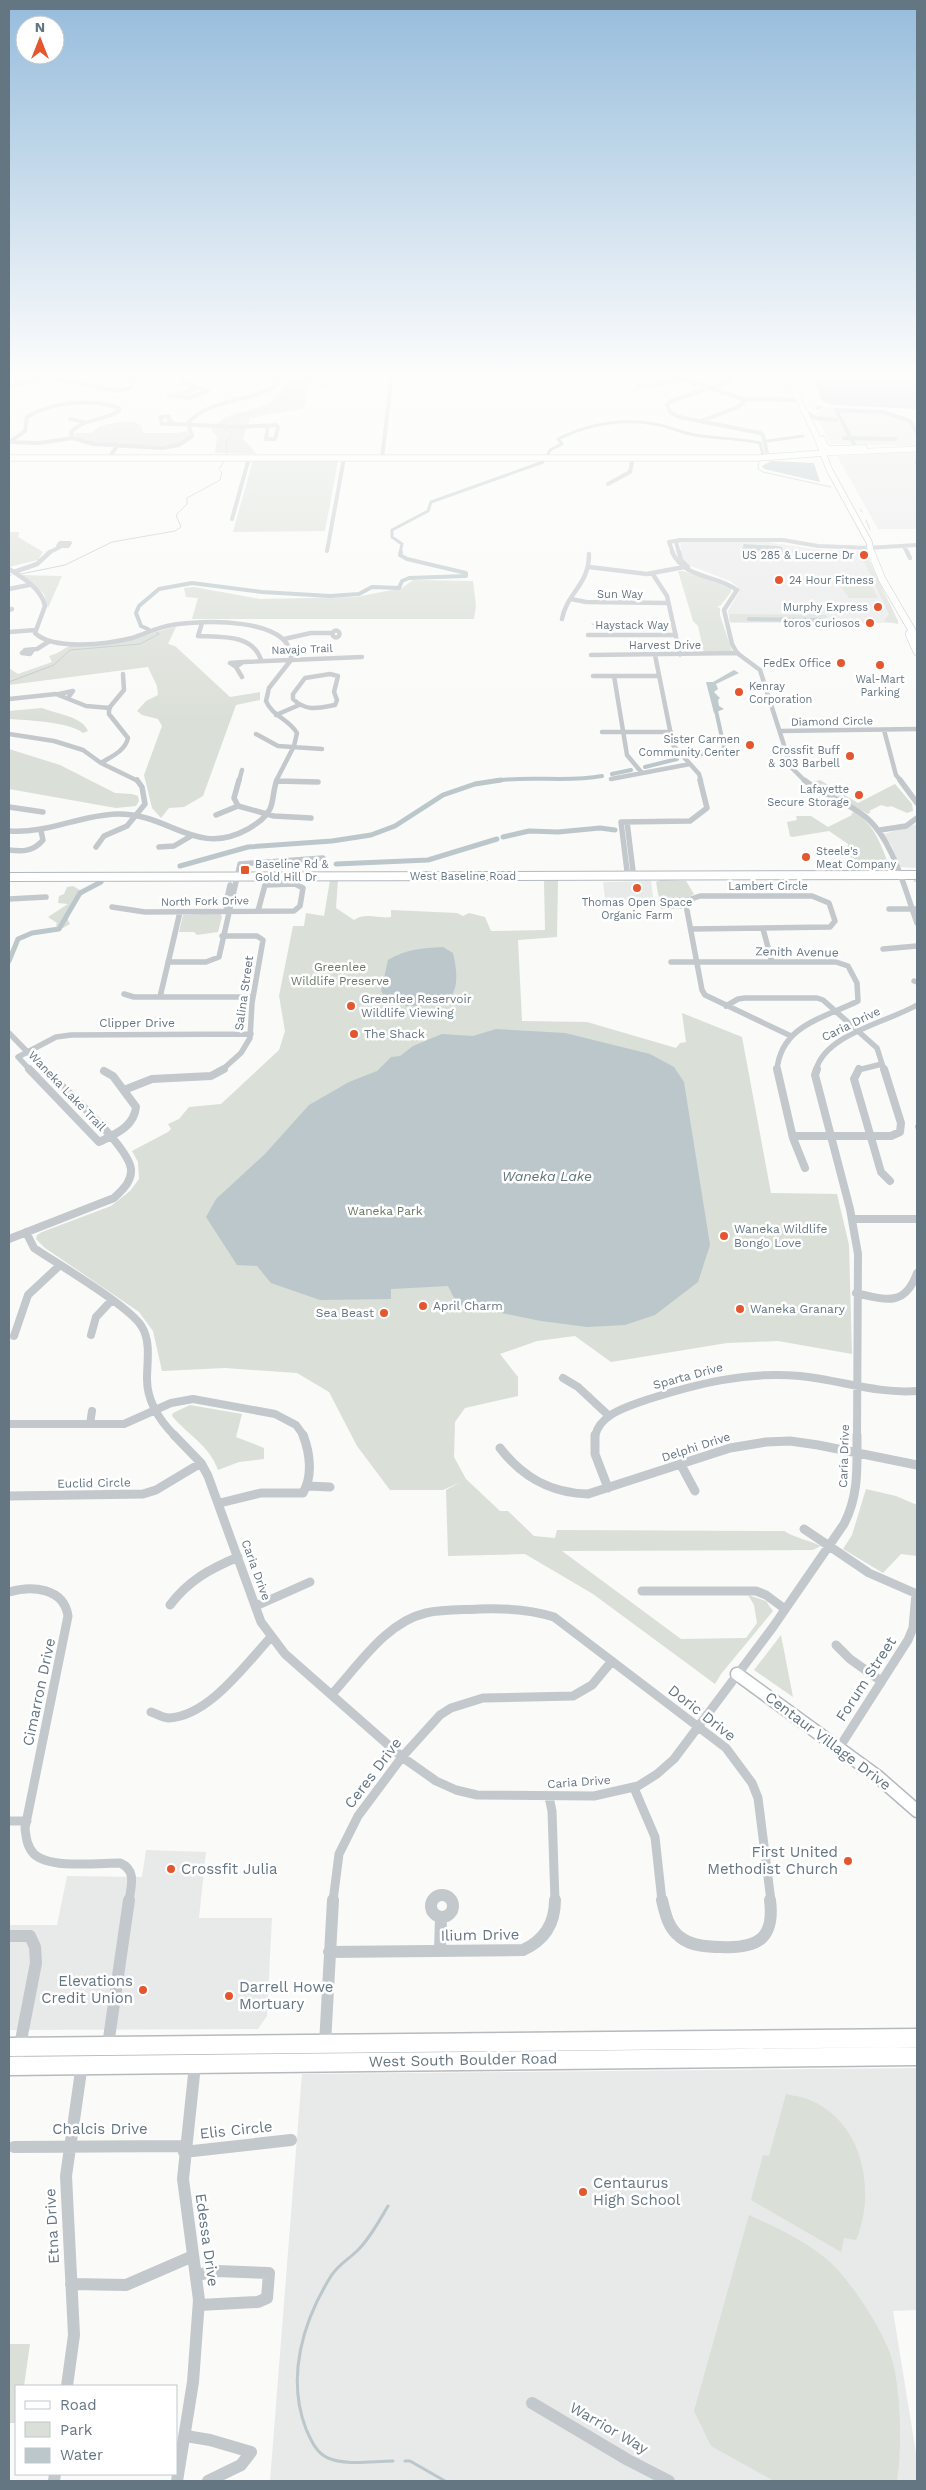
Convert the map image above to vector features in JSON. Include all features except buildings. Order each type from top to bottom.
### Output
[{"type":"main road","points":[[841,490],[869,542],[917,652]]},
{"type":"main road","points":[[902,614],[907,618],[917,639]]},
{"type":"main road","name":"West Baseline Road","points":[[9,871],[236,876]]},
{"type":"main road","name":"West Baseline Road","points":[[9,876],[898,873],[917,871]]},
{"type":"main road","name":"West Baseline Road","points":[[898,873],[917,875]]},
{"type":"main road","name":"Centaur Village Drive","points":[[737,1674],[916,1807]]},
{"type":"main road","name":"West South Boulder Road","points":[[14,2047],[917,2038]]},
{"type":"main road","name":"West South Boulder Road","points":[[12,2066],[917,2056]]},
{"type":"street","points":[[232,519],[240,490]]},
{"type":"street","points":[[328,551],[338,490]]},
{"type":"street","points":[[684,567],[676,543],[680,540],[760,540],[817,548],[904,548],[917,545]]},
{"type":"street","points":[[11,571],[37,564],[48,553],[60,547]]},
{"type":"street","points":[[904,548],[910,558]]},
{"type":"street","points":[[562,620],[563,608],[580,589],[589,567],[589,554]]},
{"type":"street","points":[[589,567],[652,574],[684,567],[730,585],[736,590],[724,612],[732,641],[738,653],[753,662],[760,670],[789,762],[795,772],[864,815],[880,830],[914,909],[917,923]]},
{"type":"street","points":[[9,831],[41,831],[105,815],[136,815],[157,820],[191,836],[208,840],[230,838],[250,828],[267,814],[272,806],[277,781],[296,736],[296,729],[276,715],[267,705],[265,695],[269,687],[284,672],[291,661],[292,651],[284,639],[271,632],[248,625],[202,623],[169,625],[117,640],[62,644],[48,642],[36,636],[35,630],[45,603],[40,594],[11,571]]},
{"type":"street","points":[[652,574],[664,591],[668,602],[680,655]]},
{"type":"street","points":[[9,589],[29,585]]},
{"type":"street","name":"Sun Way","points":[[571,600],[586,602],[668,602]]},
{"type":"street","points":[[202,623],[198,636],[235,638],[249,643],[258,650],[261,660]]},
{"type":"street","points":[[9,632],[35,630]]},
{"type":"street","points":[[284,639],[304,634],[330,633]]},
{"type":"street","name":"Haystack Way","points":[[588,635],[676,635]]},
{"type":"street","points":[[34,650],[48,642]]},
{"type":"street","name":"Harvest Drive","points":[[591,655],[738,653]]},
{"type":"street","points":[[630,873],[620,824],[626,822],[690,821],[707,808],[701,779],[673,745],[655,655]]},
{"type":"street","name":"Navajo Trail","points":[[242,677],[236,670],[236,666],[230,663],[236,661],[291,661],[362,657]]},
{"type":"street","points":[[102,762],[122,752],[128,738],[126,730],[111,718],[110,708],[124,690],[123,674]]},
{"type":"street","points":[[330,674],[338,676],[334,692],[337,702],[325,708],[313,709],[299,705],[292,697],[302,680],[310,676],[330,674]]},
{"type":"street","points":[[593,676],[659,676]]},
{"type":"street","points":[[614,676],[628,756],[642,773]]},
{"type":"street","points":[[9,699],[74,691],[68,698]]},
{"type":"street","points":[[59,694],[86,706],[110,708]]},
{"type":"street","points":[[276,715],[299,705]]},
{"type":"street","points":[[325,708],[329,717]]},
{"type":"street","points":[[884,730],[896,775],[917,803]]},
{"type":"street","name":"Diamond Circle","points":[[780,731],[917,730]]},
{"type":"street","points":[[602,732],[671,732]]},
{"type":"street","points":[[9,734],[32,736],[78,747],[132,777],[142,787],[146,801],[136,815],[127,826],[104,836],[96,847]]},
{"type":"street","points":[[256,734],[272,745],[322,749]]},
{"type":"street","points":[[611,779],[690,764]]},
{"type":"street","points":[[238,806],[234,798],[242,770]]},
{"type":"street","points":[[277,781],[318,782]]},
{"type":"street","points":[[216,815],[238,806],[290,818],[311,818]]},
{"type":"street","points":[[9,807],[43,812]]},
{"type":"street","points":[[880,830],[906,826],[917,818]]},
{"type":"street","points":[[9,850],[24,851],[35,848],[43,840],[41,831]]},
{"type":"street","points":[[159,847],[174,846],[191,836]]},
{"type":"street","points":[[168,962],[206,962],[216,960],[227,912],[231,906],[236,876],[243,863],[282,863],[323,858]]},
{"type":"street","name":"North Fork Drive","points":[[112,907],[133,911],[180,912],[227,912],[258,911],[298,909],[303,888],[301,885],[270,884],[263,887],[258,911]]},
{"type":"street","name":"Lambert Circle","points":[[691,929],[830,927],[835,921],[829,903],[819,897],[700,896],[691,898],[686,904],[702,990],[705,995],[791,1036]]},
{"type":"street","points":[[9,899],[46,897]]},
{"type":"street","points":[[889,909],[914,909]]},
{"type":"street","points":[[160,997],[180,912]]},
{"type":"street","points":[[763,929],[772,962]]},
{"type":"street","name":"Salina Street","points":[[124,1090],[160,1077],[211,1076],[238,1056],[251,1034],[250,1020],[263,940],[257,936],[222,936]]},
{"type":"street","points":[[883,949],[917,946]]},
{"type":"street","name":"Zenith Avenue","points":[[671,962],[836,962],[848,966],[860,998],[858,1001],[807,1024],[791,1036],[780,1051],[777,1073],[797,1154],[805,1168]]},
{"type":"street","points":[[124,994],[134,997],[253,997]]},
{"type":"street","points":[[726,1006],[738,998],[810,998],[824,1000],[877,1048],[901,1123],[900,1132],[891,1136],[793,1136]]},
{"type":"street","name":"Caria Drive","points":[[26,1232],[34,1248],[136,1319],[146,1336],[150,1356],[147,1382],[155,1412],[170,1431],[201,1463],[220,1503],[261,1622],[284,1654],[402,1757],[436,1781],[456,1790],[486,1796],[549,1797],[594,1796],[634,1788],[657,1774],[674,1759],[785,1609],[844,1524],[852,1508],[856,1487],[857,1452],[856,1293],[858,1254],[852,1219],[815,1076],[815,1067],[818,1059],[828,1047],[915,1009]]},
{"type":"street","name":"Waneka Lake Trail","points":[[9,1033],[110,1136],[129,1160],[131,1167],[127,1184],[121,1192],[106,1203],[9,1239]]},
{"type":"street","name":"Clipper Drive","points":[[28,1051],[56,1038],[71,1035],[251,1034]]},
{"type":"street","name":"Waneka Lake Trail","points":[[28,1051],[20,1055],[19,1060],[73,1117],[99,1142],[110,1136]]},
{"type":"street","points":[[882,1064],[859,1068],[854,1079],[881,1172],[890,1181]]},
{"type":"street","points":[[104,1071],[113,1076],[136,1107],[136,1113],[128,1125],[110,1136]]},
{"type":"street","points":[[852,1219],[917,1219]]},
{"type":"street","points":[[14,1336],[28,1295],[59,1266]]},
{"type":"street","points":[[856,1293],[886,1298],[902,1296],[908,1292],[917,1273]]},
{"type":"street","points":[[91,1335],[96,1317],[111,1301]]},
{"type":"street","name":"Sparta Drive","points":[[608,1415],[624,1407],[691,1386],[743,1376],[802,1376],[857,1386],[897,1391],[917,1391]]},
{"type":"street","points":[[563,1378],[578,1387],[608,1415],[596,1431],[594,1443],[596,1463],[608,1488]]},
{"type":"street","points":[[9,1424],[124,1424],[137,1421],[181,1401],[195,1399],[281,1416],[300,1428],[306,1438],[309,1452],[308,1486],[303,1493],[261,1493],[220,1503]]},
{"type":"street","points":[[90,1424],[92,1411]]},
{"type":"street","name":"Delphi Drive","points":[[500,1448],[510,1462],[544,1486],[573,1494],[588,1494],[730,1448],[766,1442],[790,1442],[857,1452],[917,1465]]},
{"type":"street","name":"Euclid Circle","points":[[9,1496],[142,1494],[156,1490],[201,1463]]},
{"type":"street","points":[[681,1465],[695,1491]]},
{"type":"street","points":[[308,1486],[330,1487]]},
{"type":"street","points":[[804,1529],[869,1573],[917,1594]]},
{"type":"street","points":[[170,1605],[194,1577],[206,1569],[238,1557]]},
{"type":"street","points":[[256,1606],[310,1582]]},
{"type":"street","name":"Cimarron Drive","points":[[9,1592],[28,1590],[54,1592],[65,1602],[69,1617],[27,1821],[26,1836],[29,1848],[36,1857],[49,1864],[120,1863],[131,1870],[132,1877],[108,2045]]},
{"type":"street","points":[[642,1591],[756,1591],[766,1595],[785,1609]]},
{"type":"street","name":"Forum Street","points":[[839,1748],[908,1640],[913,1628],[917,1594]]},
{"type":"street","name":"Doric Drive","points":[[332,1694],[396,1629],[418,1615],[434,1611],[522,1608],[554,1617],[726,1748],[752,1783],[758,1798],[772,1913],[771,1925],[759,1941],[748,1948],[698,1947],[686,1942],[675,1933],[664,1912],[657,1845],[651,1822],[634,1788]]},
{"type":"street","points":[[151,1712],[167,1718],[179,1717],[193,1712],[209,1701],[271,1637]]},
{"type":"street","points":[[836,1645],[850,1659],[881,1681]]},
{"type":"street","name":"Ceres Drive","points":[[325,2044],[329,1952],[336,1868],[339,1854],[358,1816],[402,1757],[440,1715],[451,1708],[483,1698],[562,1698],[572,1696],[592,1685],[612,1661]]},
{"type":"street","name":"Ilium Drive","points":[[329,1952],[523,1950],[534,1946],[545,1937],[555,1913],[552,1810],[549,1797]]},
{"type":"street","points":[[9,1821],[27,1821]]},
{"type":"street","points":[[440,1951],[442,1918]]},
{"type":"street","points":[[9,1936],[30,1936],[35,1947],[36,1963],[14,2047],[12,2066]]},
{"type":"street","name":"Edessa Drive","points":[[179,2466],[186,2436],[193,2382],[199,2305],[198,2275],[193,2256],[183,2179],[198,2046]]},
{"type":"street","name":"Etna Drive","points":[[67,2385],[74,2335],[66,2176],[82,2064]]},
{"type":"street","name":"Elis Circle","points":[[185,2149],[291,2140]]},
{"type":"street","name":"Chalcis Drive","points":[[14,2147],[70,2145],[185,2149]]},
{"type":"street","points":[[71,2284],[126,2285],[193,2256]]},
{"type":"street","points":[[198,2275],[217,2271],[269,2273],[267,2298],[258,2302],[199,2305]]},
{"type":"street","name":"Warrior Way","points":[[532,2403],[628,2460],[669,2481]]},
{"type":"street","points":[[186,2436],[210,2440],[251,2452],[241,2465],[208,2481]]},
{"type":"shaded area","points":[[856,490],[917,490],[917,529],[878,529]]},
{"type":"shaded area","points":[[680,541],[767,542],[822,550],[861,551],[865,553],[898,623],[730,623],[728,611],[739,592],[738,587],[730,581],[686,564],[682,559]]},
{"type":"shaded area","points":[[917,824],[917,868],[900,867],[891,844],[888,843],[884,834]]},
{"type":"shaded area","points":[[651,881],[654,904],[606,906],[603,882]]},
{"type":"shaded area","points":[[146,1850],[206,1852],[199,1918],[272,1918],[267,2016],[258,2029],[9,2030],[9,1925],[57,1925],[67,1876],[142,1877]]},
{"type":"shaded area","name":"Centaurus High School","points":[[917,2068],[917,2310],[893,2311],[917,2459],[917,2481],[270,2481],[302,2074]]},
{"type":"green space","points":[[245,490],[333,490],[325,531],[233,532]]},
{"type":"green space","points":[[9,532],[19,532],[18,537],[43,552],[38,560],[9,567]]},
{"type":"green space","points":[[861,555],[867,556],[898,624],[884,621],[889,614]]},
{"type":"green space","points":[[678,571],[683,571],[731,588],[731,592],[721,605],[717,607],[720,608],[720,615],[732,651],[704,653],[698,626],[693,621]]},
{"type":"green space","points":[[22,575],[62,576],[48,608],[44,594]]},
{"type":"green space","points":[[413,580],[473,581],[476,606],[474,619],[192,619],[198,598],[186,597],[184,588],[194,587],[260,599],[356,597],[402,588]]},
{"type":"green space","points":[[840,586],[872,586],[878,598],[849,598]]},
{"type":"green space","points":[[729,614],[826,615],[830,622],[730,622]]},
{"type":"green space","points":[[176,627],[168,644],[175,646],[230,697],[260,692],[260,700],[236,705],[203,796],[184,807],[169,808],[161,818],[152,808],[144,775],[162,726],[158,719],[142,715],[137,711],[146,701],[158,695],[157,686],[148,667],[9,685],[9,668],[18,674],[52,662],[49,656],[76,644],[124,641]]},
{"type":"green space","points":[[42,708],[80,722],[88,731],[83,733],[77,729],[58,724],[9,719],[9,711]]},
{"type":"green space","points":[[9,749],[60,765],[115,793],[138,796],[139,801],[136,806],[116,808],[9,789]]},
{"type":"green space","points":[[820,780],[858,803],[895,784],[912,804],[913,811],[907,813],[891,806],[881,805],[869,811],[871,812],[868,814],[813,782]]},
{"type":"green space","points":[[854,812],[867,823],[876,835],[889,865],[886,867],[836,866],[837,864],[854,864],[847,851],[848,844],[829,831],[790,836],[787,822],[797,820],[796,816],[811,816],[828,827],[852,815]]},
{"type":"green space","name":"Waneka Park","points":[[330,880],[338,880],[336,908],[354,920],[363,916],[391,917],[391,910],[457,913],[463,916],[469,913],[485,917],[491,931],[545,930],[544,881],[558,880],[557,937],[518,940],[522,1021],[587,1022],[676,1048],[680,1043],[686,1042],[682,1013],[742,1037],[771,1193],[837,1194],[849,1245],[852,1354],[778,1341],[727,1343],[611,1362],[575,1336],[537,1341],[500,1354],[518,1377],[518,1396],[465,1408],[455,1422],[454,1457],[466,1479],[500,1511],[508,1511],[534,1536],[555,1538],[557,1530],[784,1531],[821,1546],[813,1550],[562,1551],[681,1639],[746,1638],[757,1623],[754,1605],[748,1595],[766,1601],[773,1611],[721,1674],[715,1684],[593,1594],[525,1554],[448,1556],[446,1490],[461,1482],[443,1490],[390,1490],[357,1446],[329,1392],[297,1373],[225,1368],[162,1371],[153,1331],[139,1312],[45,1248],[36,1239],[37,1235],[42,1232],[111,1206],[130,1191],[139,1179],[138,1162],[132,1151],[168,1132],[171,1129],[168,1124],[179,1119],[189,1107],[221,1104],[279,1050],[285,1031],[279,996],[293,926],[304,926],[306,913],[324,916]]},
{"type":"green space","points":[[661,880],[686,881],[694,894],[682,901],[682,909],[661,909],[656,882]]},
{"type":"green space","points":[[73,886],[85,893],[74,903],[66,916],[70,924],[63,928],[56,926],[57,923],[48,917],[68,904],[58,903],[59,896],[64,894],[67,887]]},
{"type":"green space","points":[[220,913],[222,917],[218,932],[197,935],[194,932],[179,932],[183,915]]},
{"type":"green space","points":[[190,1405],[242,1414],[236,1437],[264,1448],[264,1459],[239,1462],[218,1470],[210,1454],[172,1416],[173,1413]]},
{"type":"green space","points":[[866,1489],[896,1496],[917,1505],[917,1556],[901,1554],[883,1573],[843,1549],[852,1535]]},
{"type":"green space","points":[[781,1635],[793,1697],[754,1670]]},
{"type":"green space","points":[[786,2094],[809,2100],[830,2112],[844,2126],[854,2143],[861,2162],[865,2181],[865,2202],[862,2221],[856,2240],[844,2238],[841,2252],[751,2200],[763,2155],[769,2156]]},
{"type":"green space","points":[[749,2215],[781,2230],[822,2255],[849,2283],[876,2324],[889,2351],[896,2376],[900,2438],[897,2481],[774,2481],[711,2446],[694,2411]]},
{"type":"green space","points":[[9,2344],[30,2344],[24,2385],[15,2385],[15,2423],[9,2423]]},
{"type":"water","points":[[744,544],[782,547],[783,552],[745,552],[742,549]]},
{"type":"water","points":[[734,670],[739,673],[716,684],[718,689],[714,692],[720,698],[718,700],[719,706],[724,709],[714,713],[706,682],[713,682]]},
{"type":"water","points":[[443,947],[453,953],[456,969],[456,985],[452,995],[443,1001],[419,1006],[399,1005],[384,996],[381,991],[388,960],[402,953]]},
{"type":"water","name":"Waneka Lake","points":[[496,1029],[565,1033],[650,1054],[674,1067],[684,1082],[710,1245],[698,1282],[655,1315],[625,1325],[587,1327],[541,1321],[457,1304],[448,1286],[391,1289],[391,1299],[320,1300],[271,1283],[257,1266],[237,1265],[206,1217],[216,1199],[265,1154],[309,1105],[349,1082],[377,1071],[391,1057],[400,1056],[413,1046],[442,1034],[473,1036]]},
{"type":"waterway","points":[[21,574],[65,565],[112,542],[175,531],[181,527],[176,515],[187,504],[187,498],[201,490]]},
{"type":"waterway","points":[[400,553],[402,544],[392,537],[392,530],[428,511],[431,502],[464,490]]},
{"type":"waterway","points":[[866,520],[870,530]]},
{"type":"waterway","points":[[148,629],[141,626],[136,613],[139,606],[159,589],[192,583],[262,592],[330,596],[359,594],[372,587],[399,588],[402,581],[409,578],[466,576],[466,573],[407,559],[400,555],[401,552]]},
{"type":"waterway","points":[[749,619],[822,620]]},
{"type":"waterway","points":[[592,624],[644,631]]},
{"type":"waterway","points":[[9,682],[54,665],[70,650],[140,644],[159,634],[156,632]]},
{"type":"waterway","points":[[692,756],[722,750],[724,747],[715,706]]},
{"type":"waterway","points":[[645,767],[677,759]]},
{"type":"waterway","points":[[612,774],[631,770]]},
{"type":"waterway","points":[[501,780],[575,779],[602,776]]},
{"type":"waterway","points":[[180,866],[248,847],[332,841],[371,835],[395,826],[443,795],[475,784],[501,780]]},
{"type":"waterway","points":[[494,781],[501,780]]},
{"type":"waterway","points":[[503,837],[529,831],[558,832],[600,828],[615,830]]},
{"type":"waterway","points":[[336,864],[428,860],[497,839]]},
{"type":"waterway","points":[[9,961],[18,939],[32,933],[59,929],[80,893],[101,882]]},
{"type":"waterway","points":[[916,1126],[917,1130]]},
{"type":"waterway","points":[[388,2206],[367,2240],[340,2265],[321,2293],[312,2312],[300,2350],[298,2389],[300,2409],[306,2429],[314,2446],[320,2453],[328,2458],[343,2462],[393,2461]]},
{"type":"waterway","points":[[405,2461],[410,2461],[445,2481]]},
{"type":"place","name":"US 285 & Lucerne Dr","points":[[864,555]]},
{"type":"place","name":"24 Hour Fitness","points":[[779,580]]},
{"type":"place","name":"Murphy Express","points":[[878,607]]},
{"type":"place","name":"toros curiosos","points":[[870,623]]},
{"type":"place","name":"FedEx Office","points":[[841,663]]},
{"type":"place","name":"Wal-Mart Parking","points":[[880,665]]},
{"type":"place","name":"Kenray Corporation","points":[[739,692]]},
{"type":"place","name":"Sister Carmen Community Center","points":[[750,745]]},
{"type":"place","name":"Crossfit Buff & 303 Barbell","points":[[850,756]]},
{"type":"place","name":"Lafayette Secure Storage","points":[[859,795]]},
{"type":"place","name":"Steele's Meat Company","points":[[806,857]]},
{"type":"place","name":"Baseline Rd & Gold Hill Dr","points":[[245,870]]},
{"type":"place","name":"Thomas Open Space Organic Farm","points":[[637,888]]},
{"type":"place","name":"Greenlee Reservoir Wildlife Viewing","points":[[351,1006]]},
{"type":"place","name":"The Shack","points":[[354,1034]]},
{"type":"place","name":"Waneka Wildlife Bongo Love","points":[[724,1236]]},
{"type":"place","name":"April Charm","points":[[423,1306]]},
{"type":"place","name":"Waneka Granary","points":[[740,1309]]},
{"type":"place","name":"Sea Beast","points":[[384,1313]]},
{"type":"place","name":"First United Methodist Church","points":[[848,1861]]},
{"type":"place","name":"Crossfit Julia","points":[[171,1869]]},
{"type":"place","name":"Elevations Credit Union","points":[[143,1990]]},
{"type":"place","name":"Darrell Howe Mortuary","points":[[229,1996]]},
{"type":"place","name":"Centaurus High School","points":[[583,2192]]},
{"type":"park label","name":"Greenlee Wildlife Preserve","points":[[340,974]]}]
